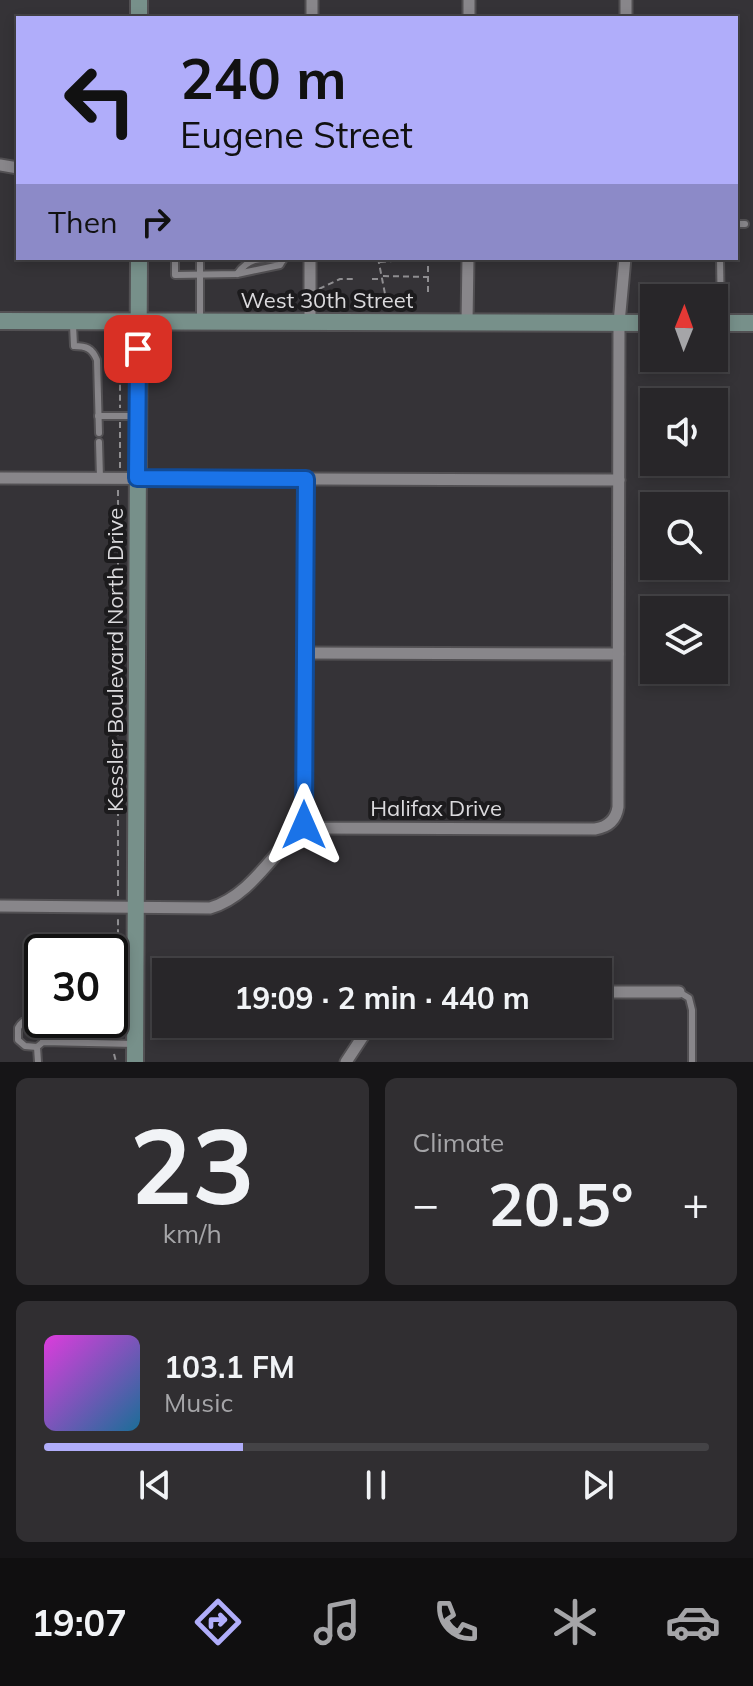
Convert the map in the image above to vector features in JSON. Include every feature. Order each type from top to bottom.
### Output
[{"type":"main road","name":"Kessler Boulevard North Drive","points":[[135,1062],[129,478],[138,416],[139,260]]},
{"type":"main road","name":"West 30th Street","points":[[0,321],[640,323]]},
{"type":"main road","points":[[728,323],[753,323]]},
{"type":"street","points":[[310,260],[310,322]]},
{"type":"street","points":[[467,322],[468,260]]},
{"type":"street","points":[[305,653],[618,654],[619,323],[625,260]]},
{"type":"street","points":[[0,478],[619,480]]},
{"type":"street","points":[[0,906],[210,908],[242,891],[304,825],[306,479]]},
{"type":"street","name":"Halifax Drive","points":[[304,825],[316,828],[605,827],[613,820],[618,807],[618,654]]},
{"type":"street","points":[[612,992],[679,992]]},
{"type":"street","points":[[346,1062],[362,1038]]},
{"type":"lane","points":[[738,224],[745,224]]},
{"type":"lane","points":[[175,260],[175,275],[237,274],[274,268],[282,260]]},
{"type":"lane","points":[[200,260],[200,322]]},
{"type":"lane","points":[[237,274],[252,260]]},
{"type":"lane","points":[[719,284],[720,260]]},
{"type":"lane","points":[[73,321],[74,346],[94,352],[97,360],[99,433]]},
{"type":"lane","points":[[98,416],[138,416]]},
{"type":"lane","points":[[99,442],[100,478]]},
{"type":"lane","points":[[679,992],[689,998],[692,1010],[692,1062]]},
{"type":"lane","points":[[38,1062],[40,1044],[46,1031],[40,1022],[30,1019],[23,1021],[18,1028],[18,1040],[25,1046],[40,1044],[135,1044]]},
{"type":"path","points":[[387,304],[378,260],[392,261]]},
{"type":"path","points":[[428,260],[428,292]]},
{"type":"path","points":[[372,279],[428,277]]},
{"type":"path","points":[[318,289],[340,279],[355,279]]},
{"type":"path","points":[[116,322],[120,358],[120,416],[129,478],[118,490],[118,1008],[113,1043],[116,1062]]},
{"type":"route","points":[[138,349],[137,478],[306,479],[304,825]]}]
